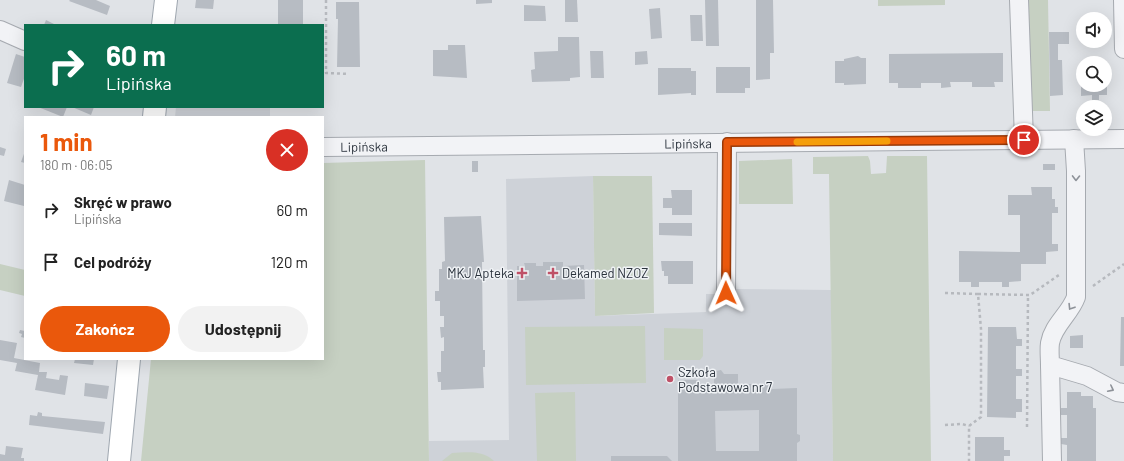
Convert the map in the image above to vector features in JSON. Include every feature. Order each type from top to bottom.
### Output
[{"type":"main road","points":[[163,24],[166,0]]},
{"type":"main road","points":[[119,461],[129,360]]},
{"type":"street","points":[[1019,0],[1024,140]]},
{"type":"street","points":[[1123,0],[1124,49]]},
{"type":"street","points":[[0,30],[24,41]]},
{"type":"street","name":"Lipińska","points":[[324,147],[1124,138]]},
{"type":"street","points":[[1052,461],[1050,343],[1052,335],[1059,323],[1073,306],[1076,297],[1076,171],[1074,139]]},
{"type":"street","points":[[726,293],[727,142]]},
{"type":"street","points":[[1050,365],[1074,371],[1117,392],[1124,393]]},
{"type":"path","points":[[326,0],[326,73],[350,74]]},
{"type":"path","points":[[1076,297],[1124,264]]},
{"type":"path","points":[[945,293],[1028,295],[1070,268],[1075,268]]},
{"type":"path","points":[[969,461],[970,426],[981,417],[981,329],[978,294]]},
{"type":"path","points":[[1027,427],[1028,295]]},
{"type":"path","points":[[945,425],[962,424],[970,426]]},
{"type":"shaded area","points":[[176,108],[270,108],[270,116],[175,116]]},
{"type":"shaded area","name":"Szkoła Podstawowa nr 7","points":[[593,176],[595,316],[706,312],[706,294],[722,294],[736,289],[831,290],[833,461],[429,461],[429,441],[509,440],[506,179]]},
{"type":"green space","points":[[878,0],[945,0],[945,5],[878,6]]},
{"type":"green space","points":[[1027,0],[1048,0],[1050,111],[1029,111]]},
{"type":"green space","points":[[868,156],[871,174],[886,173],[887,156],[927,156],[931,461],[833,461],[829,174],[813,174],[813,157]]},
{"type":"green space","points":[[792,159],[793,204],[739,204],[739,161]]},
{"type":"green space","points":[[425,160],[429,461],[141,461],[151,360],[324,360],[324,163]]},
{"type":"green space","points":[[593,176],[652,176],[654,313],[595,316]]},
{"type":"green space","points":[[0,264],[24,270],[24,296],[0,290]]},
{"type":"green space","points":[[645,326],[646,383],[526,385],[525,327]]},
{"type":"green space","points":[[664,328],[703,329],[703,356],[700,360],[664,360]]},
{"type":"green space","points":[[575,392],[576,461],[537,461],[535,393]]},
{"type":"green space","points":[[452,453],[480,453],[490,457],[494,461],[442,461]]},
{"type":"building","points":[[96,0],[110,6],[107,15],[69,1]]},
{"type":"building","points":[[196,0],[214,0],[213,9],[195,8]]},
{"type":"building","points":[[278,0],[303,0],[303,24],[278,24]]},
{"type":"building","points":[[476,0],[492,0],[492,3],[476,4]]},
{"type":"building","points":[[565,0],[577,0],[578,22],[565,22]]},
{"type":"building","points":[[705,0],[718,0],[719,46],[706,46]]},
{"type":"building","points":[[756,0],[773,0],[774,53],[770,53],[770,79],[756,80]]},
{"type":"building","points":[[336,2],[359,2],[360,67],[337,67],[338,19],[336,19]]},
{"type":"building","points":[[524,5],[545,6],[546,21],[524,21]]},
{"type":"building","points":[[660,8],[662,38],[651,39],[649,9]]},
{"type":"building","points":[[690,15],[702,15],[703,41],[691,41]]},
{"type":"building","points":[[46,20],[54,24],[44,24]]},
{"type":"building","points":[[1049,32],[1069,32],[1069,44],[1058,44],[1058,60],[1062,60],[1063,95],[1050,96]]},
{"type":"building","points":[[558,37],[579,37],[580,77],[570,78],[570,81],[532,82],[531,70],[535,69],[534,52],[558,51]]},
{"type":"building","points":[[448,45],[465,45],[467,78],[433,76],[433,50],[448,50]]},
{"type":"building","points":[[590,51],[603,51],[604,78],[591,78]]},
{"type":"building","points":[[647,51],[648,64],[635,65],[635,52]]},
{"type":"building","points":[[1003,53],[1003,82],[994,82],[995,87],[972,87],[972,82],[950,82],[951,87],[941,88],[941,83],[921,83],[921,88],[898,88],[898,83],[889,83],[889,54]]},
{"type":"building","points":[[16,54],[24,57],[24,79],[21,87],[7,83]]},
{"type":"building","points":[[858,56],[861,58],[866,58],[866,84],[844,85],[844,83],[835,83],[835,61],[844,61],[844,59]]},
{"type":"building","points":[[716,67],[750,67],[750,88],[745,88],[745,93],[716,93]]},
{"type":"building","points":[[658,68],[691,68],[691,71],[696,71],[696,95],[691,95],[691,93],[658,95]]},
{"type":"building","points":[[1081,92],[1107,92],[1107,95],[1099,95],[1099,100],[1092,100],[1092,95],[1081,96]]},
{"type":"building","points":[[40,108],[67,108],[63,116]]},
{"type":"building","points":[[74,108],[94,108],[91,115]]},
{"type":"building","points":[[0,147],[6,149],[4,156],[0,155]]},
{"type":"building","points":[[24,154],[24,163],[21,162]]},
{"type":"building","points":[[472,161],[478,161],[478,172],[472,172]]},
{"type":"building","points":[[1043,164],[1055,164],[1055,170],[1043,170]]},
{"type":"building","points":[[9,180],[24,185],[24,206],[4,201]]},
{"type":"building","points":[[1031,187],[1052,187],[1052,199],[1055,199],[1055,207],[1058,207],[1058,213],[1052,213],[1052,244],[1058,244],[1058,251],[1046,252],[1046,264],[1021,264],[1021,281],[1009,282],[1009,287],[1002,287],[1002,282],[979,282],[979,287],[971,287],[971,282],[959,282],[959,251],[1020,252],[1020,215],[1008,215],[1008,195],[1032,195]]},
{"type":"building","points":[[671,190],[692,190],[692,215],[672,215],[672,208],[663,208],[663,198],[672,198]]},
{"type":"building","points":[[481,216],[484,262],[482,262],[483,350],[485,350],[485,367],[483,367],[484,388],[441,390],[441,382],[438,382],[437,372],[441,372],[441,351],[444,351],[444,337],[441,338],[440,327],[444,327],[444,316],[440,316],[440,301],[435,301],[435,291],[439,291],[439,269],[442,269],[442,262],[445,261],[444,217]]},
{"type":"building","points":[[659,223],[692,223],[692,236],[659,235]]},
{"type":"building","points":[[661,261],[693,261],[693,284],[668,284],[668,276],[664,276]]},
{"type":"building","points":[[543,262],[563,262],[563,266],[584,265],[585,299],[517,301],[517,266],[525,266],[524,263],[536,263],[536,266],[543,266]]},
{"type":"building","points":[[1121,317],[1124,317],[1124,366],[1120,366]]},
{"type":"building","points":[[988,327],[1016,327],[1017,339],[1022,339],[1022,346],[1016,346],[1016,369],[1022,369],[1022,376],[1016,376],[1016,399],[1022,399],[1022,412],[1016,412],[1016,418],[987,417]]},
{"type":"building","points":[[20,330],[24,331],[24,338],[21,337],[22,334],[19,333]]},
{"type":"building","points":[[1083,335],[1083,348],[1070,348],[1070,336]]},
{"type":"building","points":[[0,340],[17,343],[14,358],[40,363],[39,372],[47,372],[46,378],[59,380],[60,375],[68,376],[65,395],[35,390],[38,375],[15,371],[17,363],[0,360]]},
{"type":"building","points":[[75,360],[94,360],[93,365],[74,363]]},
{"type":"building","points":[[721,370],[724,374],[738,374],[738,384],[771,384],[772,389],[797,388],[797,434],[800,435],[800,441],[797,443],[797,461],[678,461],[678,380],[698,380],[698,385],[714,384],[714,375],[716,371]],"holes":[[[759,410],[759,451],[716,451],[715,411]]]},
{"type":"building","points":[[85,383],[109,386],[107,399],[84,396]]},
{"type":"building","points":[[1067,392],[1081,392],[1081,396],[1093,396],[1093,408],[1096,408],[1096,461],[1067,461],[1067,445],[1061,444],[1061,438],[1067,438],[1067,415],[1061,415],[1061,408],[1067,408]]},
{"type":"building","points":[[38,412],[42,413],[42,416],[105,422],[103,434],[29,425],[30,415],[37,416]]},
{"type":"building","points":[[975,437],[1004,437],[1004,450],[1010,450],[1010,456],[1004,456],[1004,461],[975,461]]},
{"type":"building","points":[[6,446],[23,448],[21,458],[24,458],[24,461],[0,461],[0,454],[5,455]]},
{"type":"building","points":[[611,456],[667,456],[672,461],[611,461]]},
{"type":"slow traffic","points":[[797,142],[887,141]]},
{"type":"place","name":"MKJ Apteka","points":[[522,273]]},
{"type":"place","name":"Dekamed NZOZ","points":[[553,273]]},
{"type":"place","name":"Szkoła Podstawowa nr 7","points":[[670,379]]},
{"type":"route","points":[[726,293],[727,142],[1024,140]]}]
